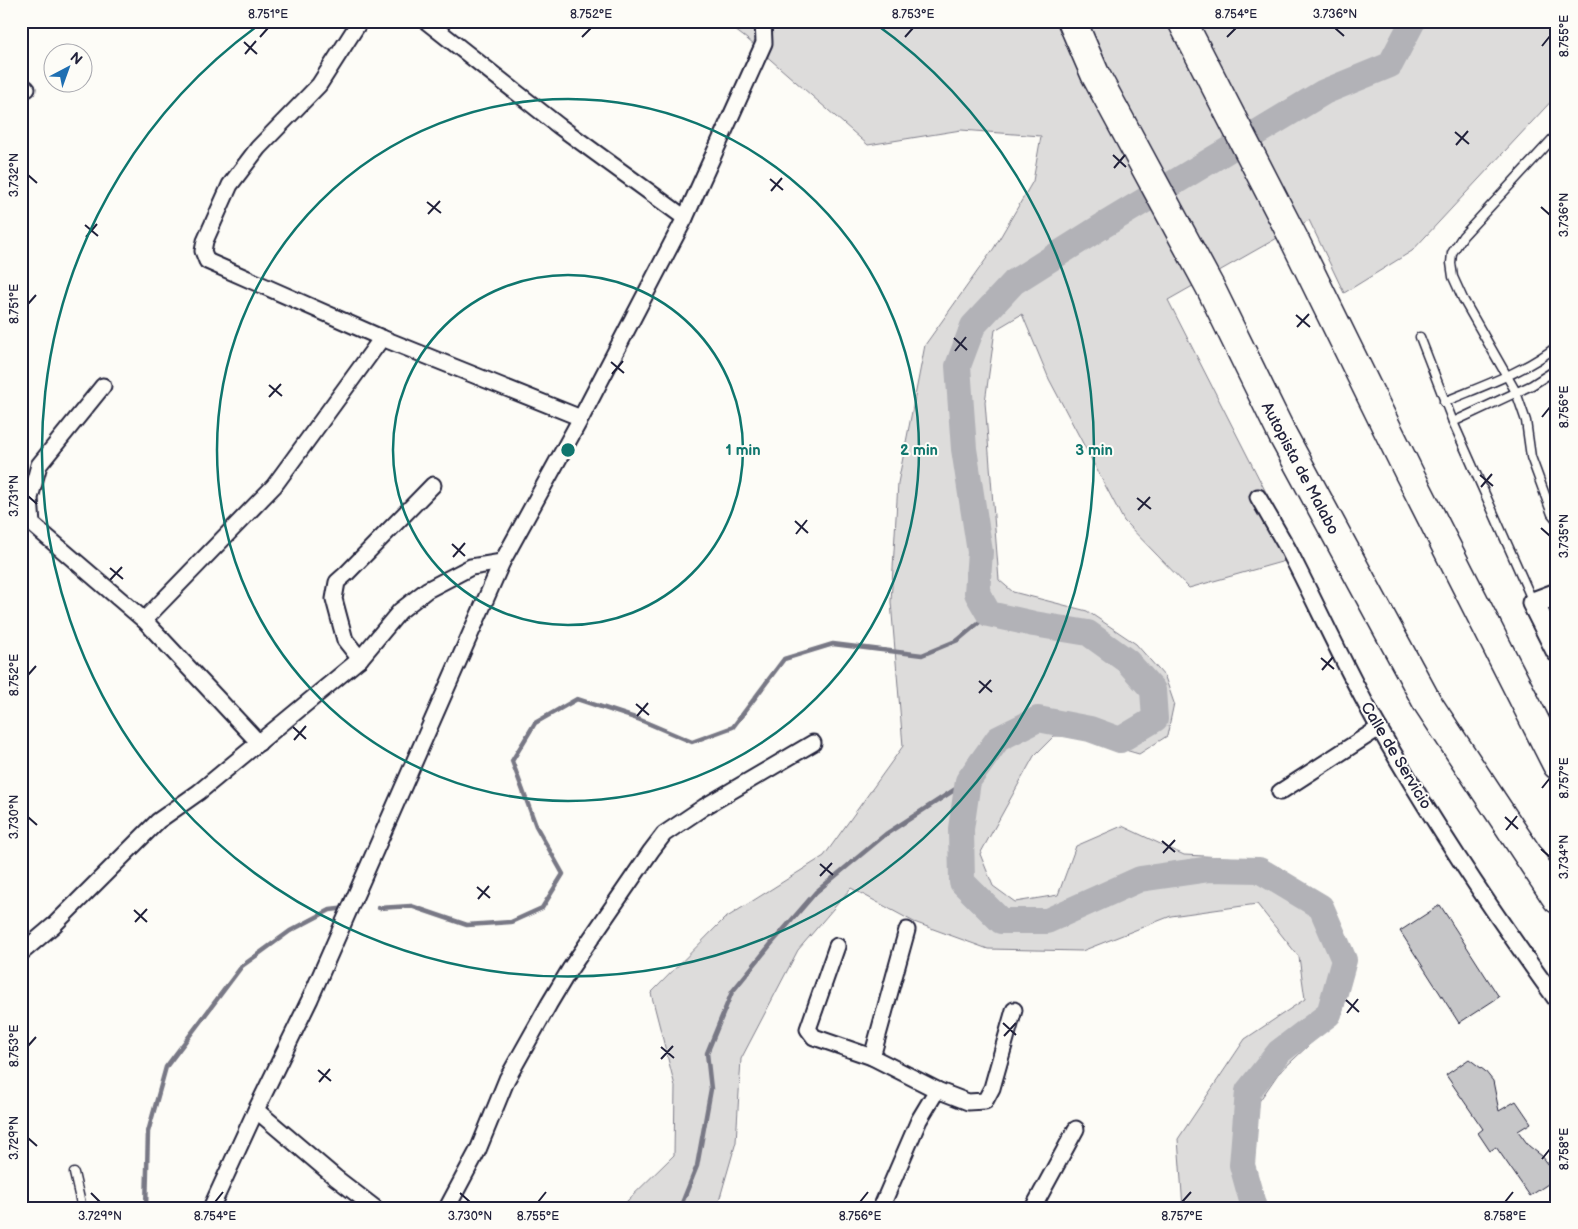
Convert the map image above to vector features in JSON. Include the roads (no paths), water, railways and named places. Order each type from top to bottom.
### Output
[{"type":"highway","name":"Autopista de Malabo","points":[[1072,21],[1095,74],[1210,287],[1282,434],[1428,702],[1557,899]]},
{"type":"highway","points":[[1183,23],[1295,241],[1409,473],[1557,764]]},
{"type":"street","points":[[360,21],[319,85],[258,148],[230,185],[205,241],[203,251],[206,261],[382,338],[582,418]]},
{"type":"street","points":[[426,21],[559,126],[685,218]]},
{"type":"street","points":[[211,1208],[310,999],[502,562],[582,418],[685,218],[764,43],[763,21]]},
{"type":"street","points":[[144,620],[274,486],[382,338]]},
{"type":"street","points":[[32,524],[30,498],[39,465],[103,386]]},
{"type":"street","points":[[360,659],[346,640],[334,599],[337,582],[433,485]]},
{"type":"street","name":"Calle de Servicio","points":[[1258,497],[1288,549],[1379,728],[1507,931],[1557,1000]]},
{"type":"street","points":[[21,512],[32,524],[144,620],[259,743]]},
{"type":"street","points":[[21,953],[86,894],[158,820],[199,792],[360,659],[400,611],[427,590],[471,567],[502,562]]},
{"type":"street","points":[[1557,594],[1533,603],[1557,652]]},
{"type":"street","points":[[1280,792],[1379,728]]},
{"type":"street","points":[[447,1208],[478,1150],[507,1079],[548,1004],[570,969],[664,834],[704,807],[813,743]]},
{"type":"street","points":[[872,1057],[907,930]]},
{"type":"street","points":[[837,946],[808,1029],[814,1037],[872,1057],[938,1090],[968,1102],[985,1101],[992,1088],[1014,1010]]},
{"type":"street","points":[[881,1208],[919,1120],[938,1090]]},
{"type":"street","points":[[256,1110],[336,1178],[375,1208]]},
{"type":"street","points":[[1033,1208],[1076,1129]]},
{"type":"lane","points":[[1557,134],[1463,236],[1452,253],[1451,263],[1453,277],[1463,299],[1516,392],[1526,421],[1531,457],[1552,514],[1557,520]]},
{"type":"lane","points":[[1420,337],[1444,402],[1533,603]]},
{"type":"lane","points":[[1444,402],[1507,376],[1557,346]]},
{"type":"lane","points":[[1453,422],[1532,384],[1557,369]]},
{"type":"lane","points":[[74,1174],[82,1208]]},
{"type":"waterway","points":[[1254,1208],[1242,1165],[1248,1091],[1279,1052],[1329,1014],[1344,960],[1321,907],[1259,870],[1210,869],[1140,879],[1047,921],[1001,921],[962,882],[961,829],[968,781],[998,739],[1038,719],[1090,729],[1120,740],[1155,719],[1153,690],[1127,661],[1088,633],[989,614],[977,593],[980,552],[964,449],[958,366],[973,326],[1014,282],[1104,225],[1324,92],[1390,65],[1413,21]]},
{"type":"waterway","points":[[379,908],[411,906],[467,925],[511,922],[542,908],[563,874],[536,826],[512,761],[535,723],[577,699],[638,719],[692,742],[733,727],[784,659],[833,644],[922,655],[958,640],[989,614]]},
{"type":"waterway","points":[[680,1208],[697,1166],[711,1089],[707,1053],[732,992],[816,892],[886,834],[968,781]]},
{"type":"waterway","points":[[146,1208],[148,1132],[166,1067],[242,966],[290,931],[330,910],[347,908]]}]
